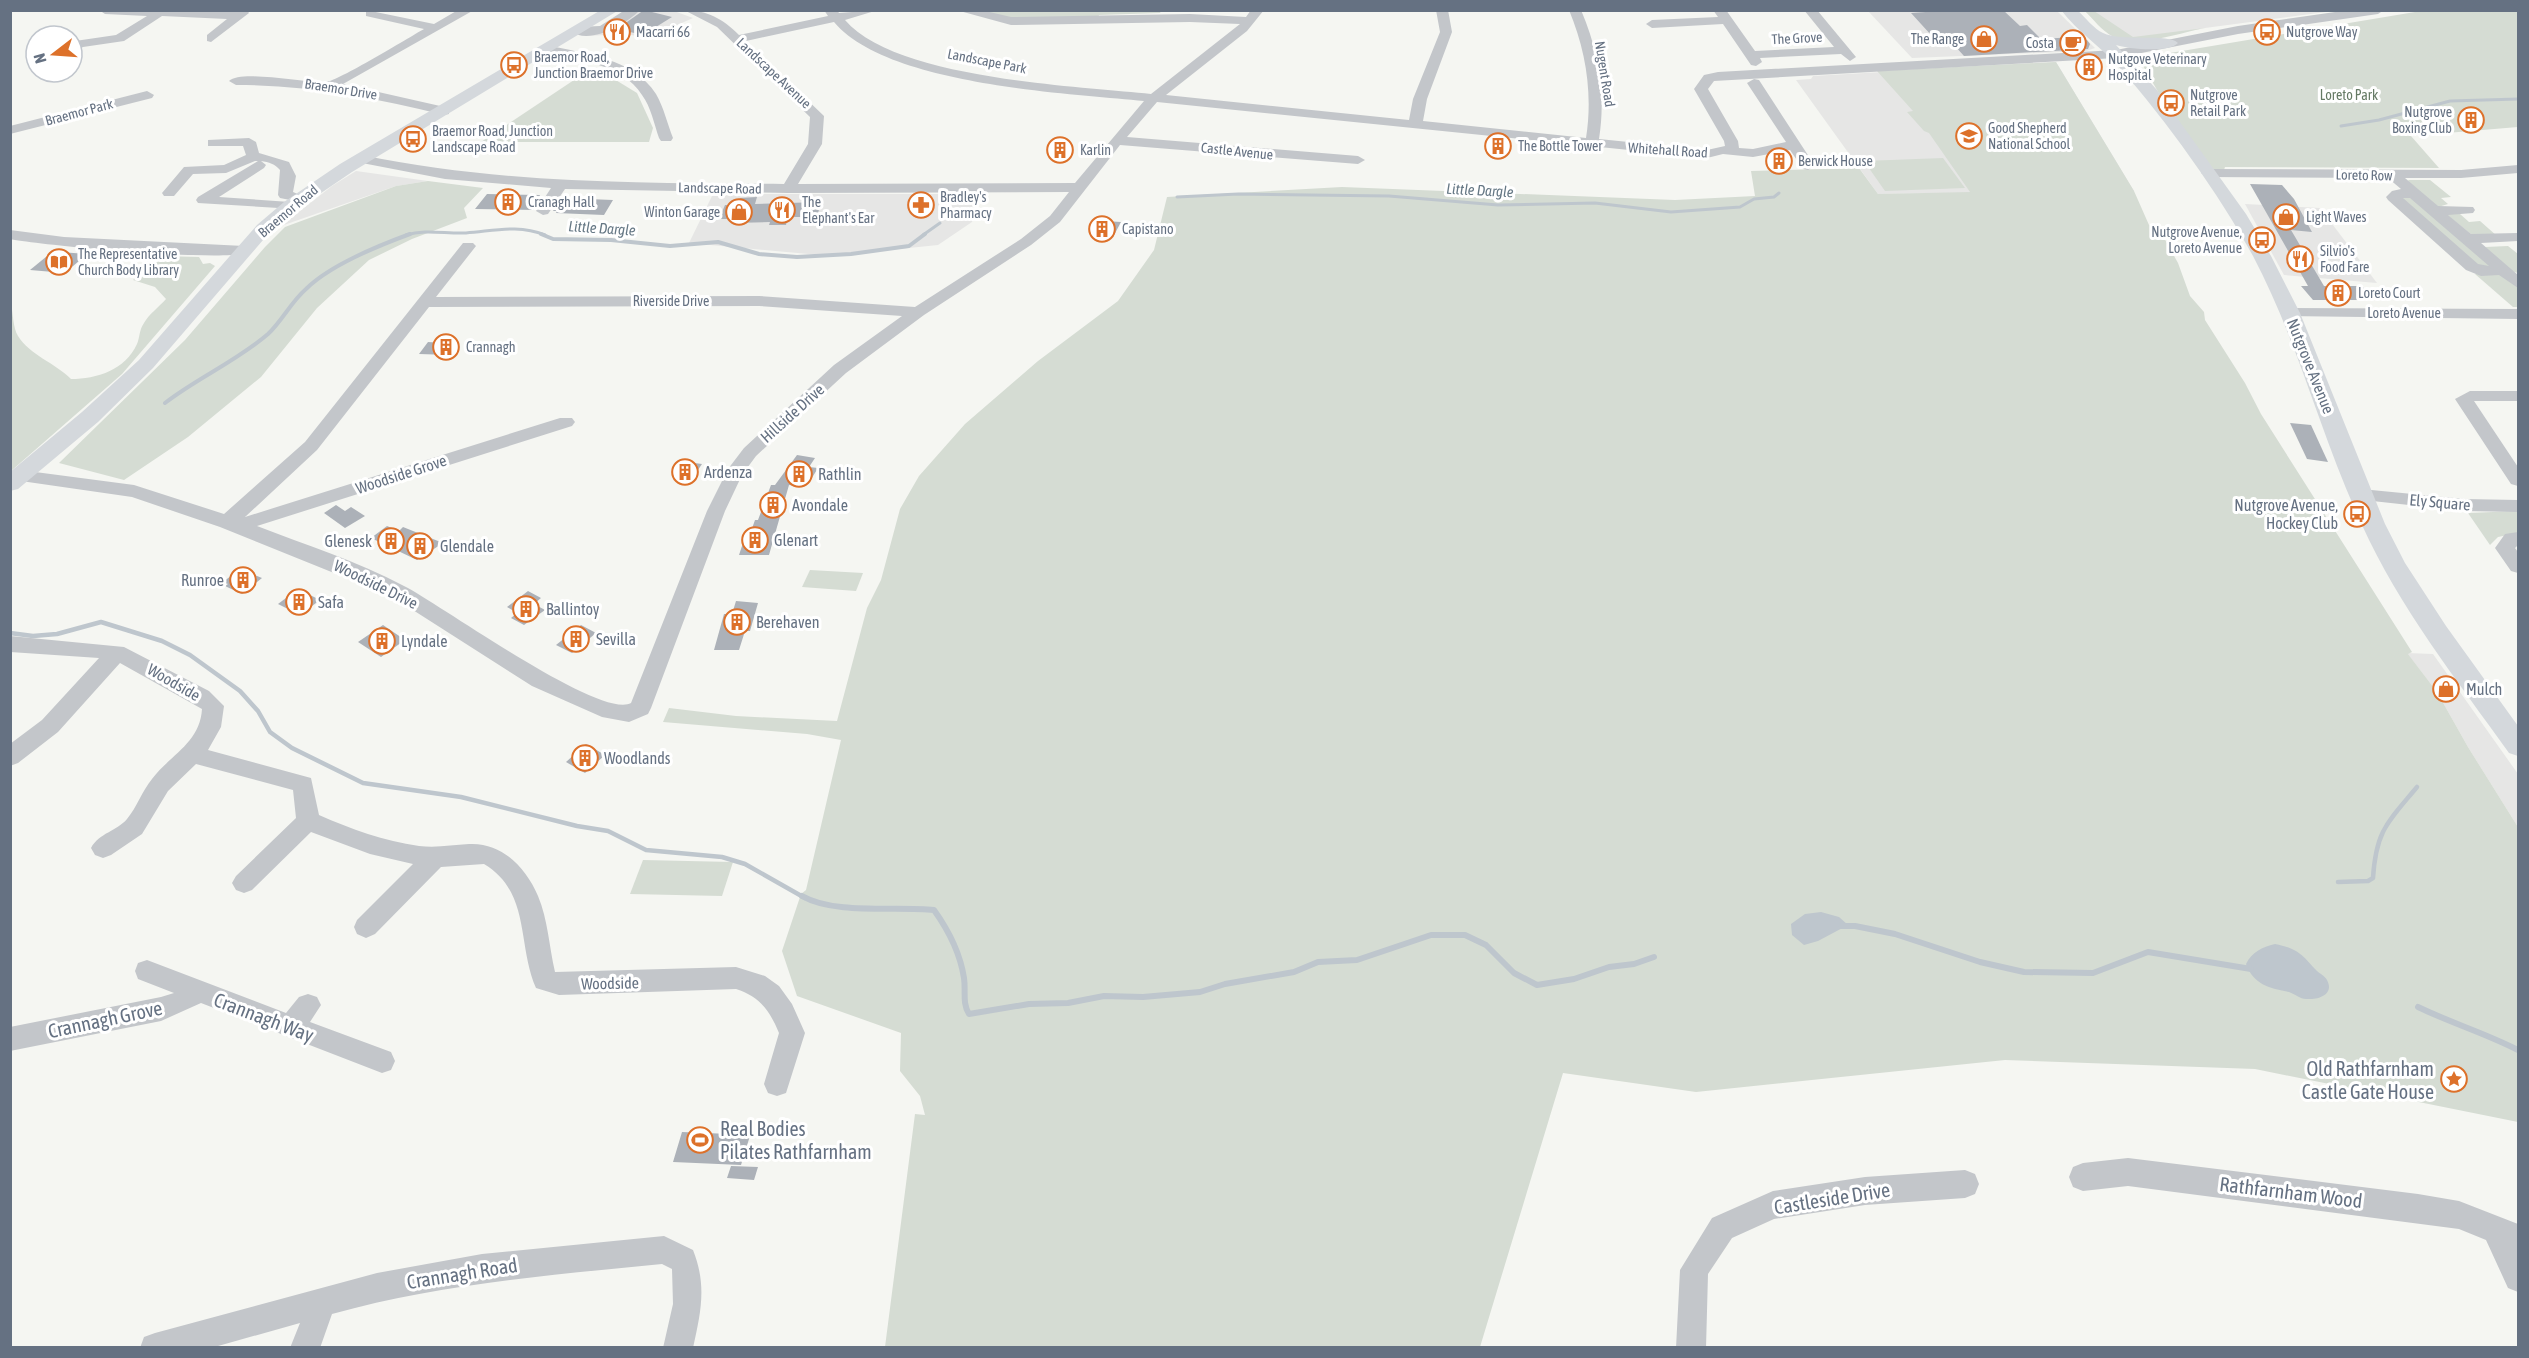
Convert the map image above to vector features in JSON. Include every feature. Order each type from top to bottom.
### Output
[{"type":"main road","name":"Braemor Road","points":[[15,480],[90,417],[146,364],[263,229],[295,202],[362,159],[612,10]]},
{"type":"main road","name":"Nutgrove Avenue","points":[[2068,10],[2116,54],[2151,93],[2208,173],[2262,256],[2289,313],[2361,495],[2395,566],[2437,632],[2518,746]]},
{"type":"main road","points":[[2096,36],[2129,44],[2170,43]]},
{"type":"street","points":[[105,10],[159,13],[242,13]]},
{"type":"street","points":[[332,85],[468,10]]},
{"type":"street","name":"Braemor Road","points":[[577,31],[603,30],[634,10]]},
{"type":"street","name":"Landscape Avenue","points":[[690,10],[721,24],[817,116],[815,144],[788,189]]},
{"type":"street","points":[[737,39],[833,14],[872,10]]},
{"type":"street","points":[[962,10],[1011,21],[1254,16]]},
{"type":"street","points":[[1415,124],[1420,99],[1446,32],[1442,10]]},
{"type":"street","name":"Nugent Road","points":[[1575,10],[1581,22],[1593,81],[1596,110],[1592,142]]},
{"type":"street","name":"The Grove","points":[[1722,15],[1754,59],[1780,54],[1847,54],[1810,10]]},
{"type":"street","points":[[2116,54],[2238,30],[2379,10]]},
{"type":"street","points":[[84,44],[98,43],[129,35],[159,13]]},
{"type":"street","points":[[211,38],[242,13]]},
{"type":"street","points":[[370,13],[437,28]]},
{"type":"street","name":"Landscape Park","points":[[833,14],[844,29],[868,44],[915,61],[1016,84],[1154,98]]},
{"type":"street","points":[[1652,24],[1722,15]]},
{"type":"street","name":"Hillside Drive","points":[[610,711],[629,714],[639,708],[716,511],[734,472],[750,452],[840,369],[918,312],[1026,242],[1055,219],[1116,140],[1154,98],[1254,16]]},
{"type":"street","points":[[84,51],[98,43]]},
{"type":"street","points":[[547,49],[617,67],[636,79],[647,91],[666,138]]},
{"type":"street","points":[[1780,54],[1794,71]]},
{"type":"street","name":"Whitehall Road","points":[[1154,98],[1707,154],[1732,148],[1731,141],[1701,89],[1709,78],[1726,75],[2116,54]]},
{"type":"street","name":"Braemor Drive","points":[[236,81],[276,80],[332,85],[444,111]]},
{"type":"street","points":[[1754,83],[1808,166]]},
{"type":"street","name":"Braemor Park","points":[[10,130],[147,94]]},
{"type":"street","name":"Castle Avenue","points":[[1116,140],[1358,160]]},
{"type":"street","points":[[213,144],[249,142],[256,161]]},
{"type":"street","points":[[1726,151],[1753,153],[1793,144]]},
{"type":"street","points":[[169,193],[189,170],[226,169],[256,161],[275,159],[286,167],[291,179],[285,195],[295,202]]},
{"type":"street","name":"Landscape Road","points":[[362,159],[462,178],[560,185],[788,189],[1081,187]]},
{"type":"street","points":[[256,161],[203,200],[295,202]]},
{"type":"street","name":"Loreto Row","points":[[2208,173],[2393,175],[2461,174],[2518,169]]},
{"type":"street","points":[[2393,175],[2513,276]]},
{"type":"street","points":[[543,211],[560,185]]},
{"type":"street","points":[[2414,193],[2397,194],[2393,197],[2472,267],[2481,271],[2513,276]]},
{"type":"street","points":[[2435,211],[2468,210]]},
{"type":"street","points":[[10,234],[67,242],[191,251],[244,251]]},
{"type":"street","points":[[2467,239],[2518,237]]},
{"type":"street","points":[[232,524],[311,446],[468,246]]},
{"type":"street","name":"Riverside Drive","points":[[424,302],[759,301],[918,312]]},
{"type":"street","name":"Loreto Avenue","points":[[2289,313],[2518,314]]},
{"type":"street","points":[[2518,396],[2470,396],[2464,399],[2518,480]]},
{"type":"street","name":"Woodside Grove","points":[[232,524],[566,422]]},
{"type":"street","name":"Woodside Drive","points":[[15,480],[134,491],[232,524],[349,569],[398,591],[539,680],[610,711]]},
{"type":"street","name":"Ely Square","points":[[2361,495],[2464,505],[2518,506]]},
{"type":"street","points":[[2512,543],[2518,566]]},
{"type":"street","name":"Woodside","points":[[10,644],[117,652],[201,697],[213,706],[213,722],[206,738],[160,785],[134,826],[103,848]]},
{"type":"street","points":[[10,757],[50,726],[117,652]]},
{"type":"street","points":[[192,754],[303,784],[308,820],[244,883]]},
{"type":"street","name":"Woodside","points":[[308,820],[345,837],[435,857],[467,853],[493,858],[511,874],[526,895],[545,980],[559,984],[736,978],[756,984],[770,994],[783,1012],[792,1033],[777,1084]]},
{"type":"street","points":[[366,927],[435,857]]},
{"type":"street","name":"Crannagh Way","points":[[147,971],[382,1061]]},
{"type":"street","name":"Crannagh Grove","points":[[10,1039],[161,1010],[197,992]]},
{"type":"street","points":[[290,1027],[308,1005]]},
{"type":"street","name":"Rathfarnham Wood","points":[[2083,1177],[2128,1172],[2459,1215],[2507,1234],[2518,1278]]},
{"type":"street","name":"Castleside Drive","points":[[1691,1347],[1694,1270],[1722,1228],[1773,1205],[1865,1191],[1965,1184]]},
{"type":"street","name":"Crannagh Road","points":[[155,1347],[377,1287],[482,1268],[664,1250],[683,1260],[690,1277],[690,1296],[678,1347]]},
{"type":"street","points":[[305,1347],[322,1302]]},
{"type":"shaded area","points":[[627,11],[674,11],[693,18],[648,38],[626,34],[585,36]]},
{"type":"shaded area","points":[[1868,11],[2057,11],[2095,48],[2086,51],[1912,58]]},
{"type":"shaded area","points":[[2085,11],[2333,11],[2205,28],[2135,41],[2110,35]]},
{"type":"shaded area","name":"Good Shepherd National School","points":[[2056,62],[2134,191],[1878,194],[1796,80],[1811,79],[1813,76]]},
{"type":"shaded area","points":[[356,171],[428,181],[396,186],[281,226],[332,186]]},
{"type":"shaded area","points":[[713,194],[981,194],[972,222],[938,245],[830,256],[689,243]]},
{"type":"shaded area","points":[[2245,204],[2320,208],[2377,283],[2284,275]]},
{"type":"shaded area","points":[[2407,653],[2433,654],[2518,774],[2518,827],[2437,692]]},
{"type":"shaded area","points":[[1821,912],[1839,917],[1848,925],[1818,941],[1804,945],[1792,935],[1791,924],[1805,914]]},
{"type":"shaded area","points":[[2275,944],[2295,950],[2327,980],[2329,989],[2324,996],[2304,999],[2269,987],[2253,977],[2246,964],[2251,956]]},
{"type":"green space","points":[[968,11],[1161,11],[1160,13],[1099,15],[1098,18],[1008,19]]},
{"type":"green space","points":[[2085,11],[2094,11],[2133,37],[2205,28],[2146,40],[2122,40],[2105,31]]},
{"type":"green space","name":"Loreto Park","points":[[2421,11],[2518,11],[2518,127],[2411,136],[2439,168],[2225,167],[2224,170],[2202,168],[2142,64],[2146,57]]},
{"type":"green space","points":[[2056,62],[2134,191],[2149,225],[2163,236],[2178,263],[2190,296],[2204,312],[2205,320],[2245,383],[2261,414],[2412,652],[2408,654],[2437,692],[2518,827],[2518,1122],[2255,1069],[2005,1060],[1696,1092],[1563,1073],[1480,1347],[885,1347],[915,1114],[925,1115],[920,1096],[900,1071],[901,1033],[797,996],[782,951],[801,894],[806,890],[841,740],[807,734],[663,722],[669,708],[736,716],[837,721],[867,608],[881,580],[900,509],[919,476],[965,424],[1038,361],[1118,301],[1154,250],[1167,197],[1342,187],[1675,200],[1755,196],[1751,171],[1859,168],[1878,194],[1970,192],[1929,133],[1924,131],[1907,112],[1913,111],[1877,71]]},
{"type":"green space","points":[[601,71],[637,93],[653,128],[649,142],[481,142],[574,80]]},
{"type":"green space","points":[[1943,158],[1965,188],[1885,191],[1864,161]]},
{"type":"green space","points":[[2408,180],[2430,180],[2451,197],[2441,198],[2448,204],[2438,207],[2412,187]]},
{"type":"green space","points":[[428,181],[483,188],[464,208],[467,218],[412,239],[369,260],[317,308],[261,377],[188,437],[124,480],[59,463],[185,340],[285,227],[396,186]]},
{"type":"green space","points":[[2403,196],[2415,198],[2491,264],[2489,268],[2480,267],[2399,199]]},
{"type":"green space","points":[[2445,213],[2460,214],[2469,222],[2480,221],[2497,236],[2472,235]]},
{"type":"green space","points":[[2508,246],[2518,254],[2518,273],[2511,271],[2485,247]]},
{"type":"green space","points":[[160,256],[199,257],[203,264],[210,263],[215,266],[122,374],[11,471],[11,303],[16,333],[23,343],[36,354],[71,379],[100,375],[118,366],[132,353],[144,323],[166,299],[155,287],[133,280]]},
{"type":"green space","points":[[2475,274],[2506,275],[2518,286],[2518,307],[2513,307]]},
{"type":"green space","points":[[2518,511],[2518,533],[2498,537],[2490,545],[2468,513]]},
{"type":"green space","points":[[810,570],[863,573],[856,591],[802,587]]},
{"type":"green space","points":[[643,860],[733,862],[722,896],[630,894]]},
{"type":"building","points":[[644,10],[672,17],[643,35],[617,29]]},
{"type":"building","name":"The Range","points":[[2003,10],[2020,26],[2027,25],[2041,39],[2074,37],[2087,40],[2090,44],[2088,49],[1964,56],[1955,46],[1942,47],[1911,13]]},
{"type":"building","points":[[2250,184],[2282,185],[2294,199],[2312,232],[2291,230],[2324,286],[2362,286],[2374,300],[2313,300],[2301,286],[2308,286]]},
{"type":"building","name":"Cranagh Hall","points":[[487,194],[540,195],[539,197],[542,197],[534,210],[475,209]]},
{"type":"building","points":[[757,197],[755,204],[821,202],[817,217],[788,217],[786,225],[769,225],[770,222],[733,223],[735,219],[719,219],[725,205],[737,205],[740,198]]},
{"type":"building","points":[[561,198],[613,200],[604,215],[556,213],[557,211],[553,211]]},
{"type":"building","points":[[1105,221],[1121,222],[1113,237],[1098,236]]},
{"type":"building","name":"The Representative Church Body Library","points":[[52,252],[87,254],[65,273],[30,270]]},
{"type":"building","name":"Crannagh","points":[[428,342],[459,344],[450,355],[419,354]]},
{"type":"building","points":[[2290,423],[2311,425],[2328,462],[2307,459]]},
{"type":"building","points":[[797,455],[815,458],[809,467],[818,468],[810,481],[801,479],[796,486],[789,485],[769,555],[739,555],[745,537],[749,537],[755,520],[758,520],[771,485],[775,485]]},
{"type":"building","name":"Ardenza","points":[[687,462],[702,464],[691,480],[675,477]]},
{"type":"building","points":[[336,505],[345,511],[351,507],[365,516],[345,528],[324,513]]},
{"type":"building","points":[[387,526],[399,531],[403,527],[443,543],[417,560],[371,538]]},
{"type":"building","name":"Runroe","points":[[240,569],[262,578],[242,594],[225,586],[228,584],[223,582]]},
{"type":"building","name":"Safa","points":[[298,589],[320,600],[300,615],[278,604]]},
{"type":"building","name":"Ballintoy","points":[[528,591],[541,598],[534,604],[545,610],[524,625],[511,618],[517,613],[507,607]]},
{"type":"building","name":"Berehaven","points":[[736,601],[758,603],[750,631],[745,631],[739,650],[714,650],[724,614],[732,614]]},
{"type":"building","name":"Lyndale","points":[[383,625],[405,640],[381,657],[358,642]]},
{"type":"building","name":"Sevilla","points":[[581,625],[596,633],[572,653],[556,645]]},
{"type":"building","name":"Woodlands","points":[[586,744],[605,755],[585,773],[566,762]]},
{"type":"building","points":[[733,1125],[753,1126],[741,1165],[673,1162],[682,1132],[730,1134]]},
{"type":"building","points":[[731,1166],[758,1167],[754,1180],[727,1178]]},
{"type":"waterway","name":"Little Dargle","points":[[2341,126],[2379,120],[2450,101],[2518,99]]},
{"type":"waterway","name":"Little Dargle","points":[[1177,197],[1238,194],[1389,196],[1498,205],[1595,203],[1671,212],[1740,207],[1754,199],[1774,197],[1779,193]]},
{"type":"waterway","name":"Little Dargle","points":[[923,235],[940,223]]},
{"type":"waterway","name":"Little Dargle","points":[[409,234],[516,229],[545,235]]},
{"type":"waterway","name":"Little Dargle","points":[[165,403],[256,344],[273,329],[301,294],[316,280],[341,264],[409,234]]},
{"type":"waterway","name":"Little Dargle","points":[[541,234],[553,239],[611,240],[670,246],[718,242],[759,254],[797,257],[851,254],[909,246],[925,234]]},
{"type":"waterway","points":[[10,633],[33,636],[57,634],[101,622],[162,641],[190,655],[240,691],[258,711],[270,732],[292,748],[363,783],[461,797],[577,826],[608,831],[646,850],[722,857],[745,864],[805,898]]},
{"type":"waterway","points":[[2338,882],[2368,881],[2373,878],[2377,848],[2385,828],[2417,787]]},
{"type":"waterway","points":[[802,896],[831,906],[848,908],[934,910],[949,934],[960,959],[969,1014],[1029,1004],[1068,1003],[1104,996],[1143,997],[1200,992],[1225,984],[1294,972],[1318,962],[1357,960],[1431,935],[1465,935],[1486,945],[1514,973],[1537,985],[1574,979],[1609,967],[1634,964],[1654,957]]},
{"type":"waterway","points":[[1841,926],[1855,926],[1895,934],[1980,962],[2024,972],[2093,973],[2148,952],[2251,969]]},
{"type":"waterway","points":[[2418,1007],[2518,1050]]},
{"type":"place","name":"Macarri 66","points":[[617,32]]},
{"type":"place","name":"Nutgrove Way","points":[[2267,32]]},
{"type":"place","name":"The Range","points":[[1984,39]]},
{"type":"place","name":"Costa","points":[[2073,43]]},
{"type":"place","name":"Braemor Road, Junction Braemor Drive","points":[[514,65]]},
{"type":"place","name":"Nutgove Veterinary Hospital","points":[[2089,67]]},
{"type":"place","name":"Nutgrove Retail Park","points":[[2171,103]]},
{"type":"place","name":"Nutgrove Boxing Club","points":[[2471,120]]},
{"type":"place","name":"Good Shepherd National School","points":[[1969,136]]},
{"type":"place","name":"Braemor Road, Junction Landscape Road","points":[[413,139]]},
{"type":"place","name":"The Bottle Tower","points":[[1498,146]]},
{"type":"place","name":"Karlin","points":[[1060,150]]},
{"type":"place","name":"Berwick House","points":[[1779,161]]},
{"type":"place","name":"Cranagh Hall","points":[[508,202]]},
{"type":"place","name":"Bradley's Pharmacy","points":[[921,205]]},
{"type":"place","name":"The Elephant's Ear","points":[[782,210]]},
{"type":"place","name":"Winton Garage","points":[[739,212]]},
{"type":"place","name":"Light Waves","points":[[2286,217]]},
{"type":"place","name":"Capistano","points":[[1102,229]]},
{"type":"place","name":"Nutgrove Avenue, Loreto Avenue","points":[[2262,240]]},
{"type":"place","name":"Silvio's Food Fare","points":[[2300,259]]},
{"type":"place","name":"The Representative Church Body Library","points":[[59,262]]},
{"type":"place","name":"Loreto Court","points":[[2338,293]]},
{"type":"place","name":"Crannagh","points":[[446,347]]},
{"type":"place","name":"Ardenza","points":[[685,472]]},
{"type":"place","name":"Rathlin","points":[[799,474]]},
{"type":"place","name":"Avondale","points":[[773,505]]},
{"type":"place","name":"Nutgrove Avenue, Hockey Club","points":[[2357,514]]},
{"type":"place","name":"Glenart","points":[[755,540]]},
{"type":"place","name":"Glenesk","points":[[391,541]]},
{"type":"place","name":"Glendale","points":[[420,546]]},
{"type":"place","name":"Runroe","points":[[243,580]]},
{"type":"place","name":"Safa","points":[[299,602]]},
{"type":"place","name":"Ballintoy","points":[[526,609]]},
{"type":"place","name":"Berehaven","points":[[737,622]]},
{"type":"place","name":"Sevilla","points":[[576,639]]},
{"type":"place","name":"Lyndale","points":[[382,641]]},
{"type":"place","name":"Mulch","points":[[2446,689]]},
{"type":"place","name":"Woodlands","points":[[585,758]]},
{"type":"place","name":"Old Rathfarnham Castle Gate House","points":[[2454,1079]]},
{"type":"place","name":"Real Bodies Pilates Rathfarnham","points":[[700,1140]]}]
